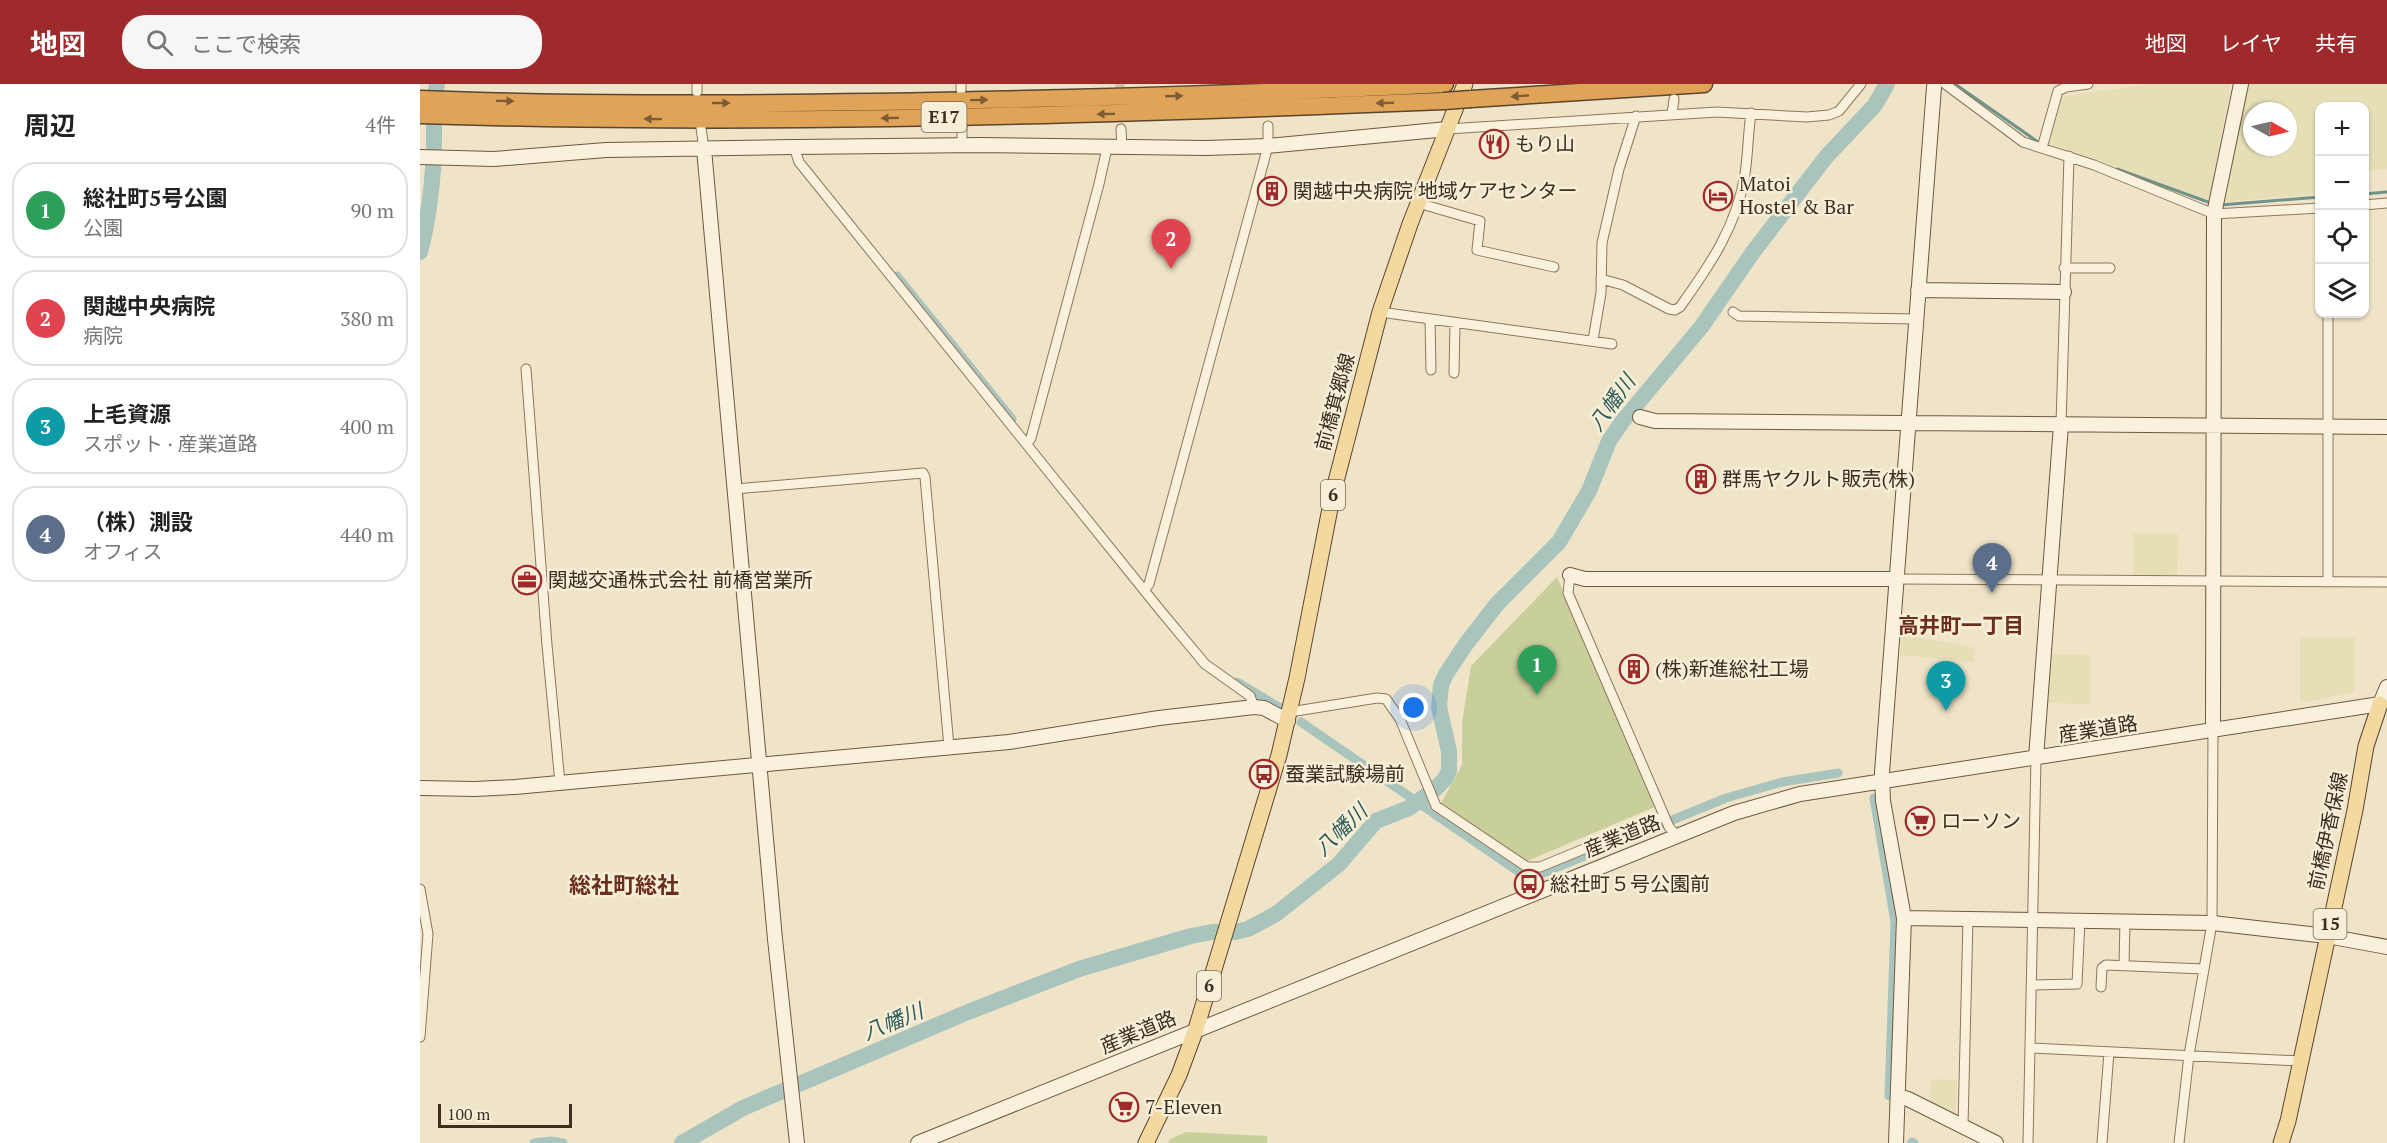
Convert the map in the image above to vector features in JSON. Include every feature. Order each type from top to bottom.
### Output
[{"type":"highway","points":[[1444,92],[1704,84]]},
{"type":"highway","name":"E17","points":[[420,115],[446,108],[843,119],[1131,114],[1444,92]]},
{"type":"highway","name":"E17","points":[[420,99],[446,108]]},
{"type":"main road","name":"前橋箕郷線","points":[[1196,1029],[1289,717],[1331,503],[1380,312],[1418,203],[1448,129],[1468,92]]},
{"type":"main road","name":"前橋伊香保線","points":[[2281,1143],[2288,1121],[2355,810],[2366,746],[2384,705]]},
{"type":"main road","name":"6","points":[[1146,1143],[1179,1075],[1196,1029]]},
{"type":"street","points":[[420,157],[494,159],[606,150],[794,147],[1268,146],[1448,129],[1672,114],[1751,113],[1807,117],[1833,115],[1861,84]]},
{"type":"street","points":[[2042,148],[2056,94],[2067,85],[2088,84]]},
{"type":"street","points":[[2179,1143],[2189,1055],[2212,923],[2214,214],[2241,84]]},
{"type":"street","points":[[1896,1143],[1904,918],[1882,782],[1918,290],[1938,85],[2023,141],[2069,156],[2214,214],[2315,208]]},
{"type":"street","points":[[1672,114],[1674,99]]},
{"type":"street","points":[[1601,279],[1623,285],[1669,309],[1675,310],[1680,307],[1724,240],[1745,174],[1751,113]]},
{"type":"street","points":[[1593,340],[1601,279],[1600,255],[1603,235],[1619,169],[1636,116]]},
{"type":"street","points":[[962,126],[962,146]]},
{"type":"street","points":[[1144,590],[1149,584],[1268,146],[1268,126]]},
{"type":"street","points":[[701,128],[759,765],[797,1143]]},
{"type":"street","points":[[1121,129],[1122,148]]},
{"type":"street","points":[[794,147],[799,162],[1144,590],[1205,664],[1250,696],[1254,707]]},
{"type":"street","points":[[1027,444],[1034,427],[1107,148]]},
{"type":"street","points":[[2028,1143],[2036,758],[2061,425],[2069,156]]},
{"type":"street","points":[[1418,203],[1480,221],[1477,250],[1554,267]]},
{"type":"street","points":[[2369,205],[2387,203]]},
{"type":"street","points":[[2064,268],[2110,268]]},
{"type":"street","points":[[1918,290],[2064,292]]},
{"type":"street","points":[[1380,312],[1612,344]]},
{"type":"street","points":[[1733,312],[1739,316],[1916,319]]},
{"type":"street","points":[[2328,318],[2328,582]]},
{"type":"street","points":[[1430,320],[1431,370]]},
{"type":"street","points":[[1454,374],[1455,323]]},
{"type":"street","points":[[526,369],[560,783]]},
{"type":"street","points":[[1640,417],[1654,421],[2387,427]]},
{"type":"street","points":[[735,489],[923,473],[949,747]]},
{"type":"street","points":[[1676,835],[1664,816],[1568,593],[1570,575],[1585,579],[2387,582]]},
{"type":"street","points":[[2384,705],[2387,687]]},
{"type":"street","points":[[420,788],[475,789],[560,783],[1030,740],[1159,718],[1254,707],[1268,709],[1289,717],[1377,698],[1386,699],[1400,719],[1433,801],[1439,809],[1523,865],[1531,868],[1540,867],[1664,816]]},
{"type":"street","name":"産業道路","points":[[918,1143],[1734,813],[1800,794],[2384,705]]},
{"type":"street","points":[[420,889],[428,934],[420,1037]]},
{"type":"street","points":[[1904,918],[2212,923],[2327,936],[2387,947]]},
{"type":"street","points":[[1963,1126],[1968,919]]},
{"type":"street","points":[[2031,985],[2077,984],[2080,920]]},
{"type":"street","points":[[2124,965],[2125,921]]},
{"type":"street","points":[[2101,987],[2102,968],[2106,965],[2204,969]]},
{"type":"street","points":[[2030,1048],[2300,1061]]},
{"type":"street","points":[[2102,1143],[2109,1052]]},
{"type":"street","points":[[1898,1096],[1996,1143]]},
{"type":"shaded area","points":[[2153,84],[2231,84],[2209,200],[2049,143],[2063,96]]},
{"type":"shaded area","points":[[2247,84],[2387,84],[2387,169],[2369,171],[2369,102],[2315,102],[2315,194],[2223,202],[2243,104],[2243,156],[2297,156],[2297,102],[2243,102]]},
{"type":"shaded area","points":[[2133,533],[2178,534],[2177,578],[2133,578]]},
{"type":"shaded area","points":[[1902,634],[1975,648],[1973,662],[1900,655]]},
{"type":"shaded area","points":[[2355,637],[2354,692],[2300,703],[2300,638]]},
{"type":"shaded area","points":[[2047,654],[2091,655],[2090,704],[2046,703]]},
{"type":"shaded area","points":[[1931,1079],[1957,1080],[1956,1112],[1952,1115],[1930,1103]]},
{"type":"green space","points":[[1557,577],[1657,806],[1525,862],[1440,805],[1462,765],[1462,723],[1471,666]]},
{"type":"green space","points":[[1186,1132],[1267,1136],[1267,1143],[1168,1143],[1170,1139]]},
{"type":"waterway","points":[[420,252],[431,192],[437,84]]},
{"type":"waterway","name":"八幡川","points":[[682,1143],[743,1108],[968,1012],[1079,969],[1191,936],[1248,929],[1276,914],[1339,864],[1376,821],[1409,808],[1435,789],[1449,771],[1449,751],[1439,707],[1441,685],[1446,674],[1497,604],[1559,542],[1589,491],[1609,441],[1622,422],[1702,326],[1753,252],[1826,157],[1875,105],[1887,84]]},
{"type":"waterway","points":[[1955,84],[2038,142]]},
{"type":"waterway","points":[[2117,169],[2208,202]]},
{"type":"waterway","points":[[2369,194],[2387,192]]},
{"type":"waterway","points":[[2220,205],[2315,197]]},
{"type":"waterway","points":[[897,276],[1012,419]]},
{"type":"waterway","points":[[1237,682],[1279,707]]},
{"type":"waterway","points":[[1301,722],[1519,872],[1528,875],[1543,873],[1726,798],[1782,782],[1838,773]]},
{"type":"waterway","points":[[1874,798],[1895,922],[1889,1096]]},
{"type":"waterway","points":[[534,1143],[551,1141],[563,1143]]},
{"type":"tunnel","points":[[1120,84],[1121,129]]},
{"type":"place","name":"もり山","points":[[1494,144]]},
{"type":"place","name":"関越中央病院 地域ケアセンター","points":[[1272,191]]},
{"type":"place","name":"Matoi Hostel & Bar","points":[[1718,196]]},
{"type":"place","name":"関越中央病院","points":[[1171,269]]},
{"type":"place","name":"群馬ヤクルト販売(株)","points":[[1701,479]]},
{"type":"place","name":"関越交通株式会社 前橋営業所","points":[[527,580]]},
{"type":"place","name":"（株）測設","points":[[1992,593]]},
{"type":"place","name":"(株)新進総社工場","points":[[1634,669]]},
{"type":"place","name":"総社町5号公園","points":[[1537,695]]},
{"type":"place","name":"上毛資源","points":[[1946,711]]},
{"type":"place","name":"蚕業試験場前","points":[[1264,774]]},
{"type":"place","name":"ローソン","points":[[1920,821]]},
{"type":"place","name":"総社町５号公園前","points":[[1529,884]]},
{"type":"place","name":"7-Eleven","points":[[1124,1107]]},
{"type":"district","name":"高井町一丁目","points":[[1961,626]]},
{"type":"district","name":"総社町総社","points":[[624,885]]}]
